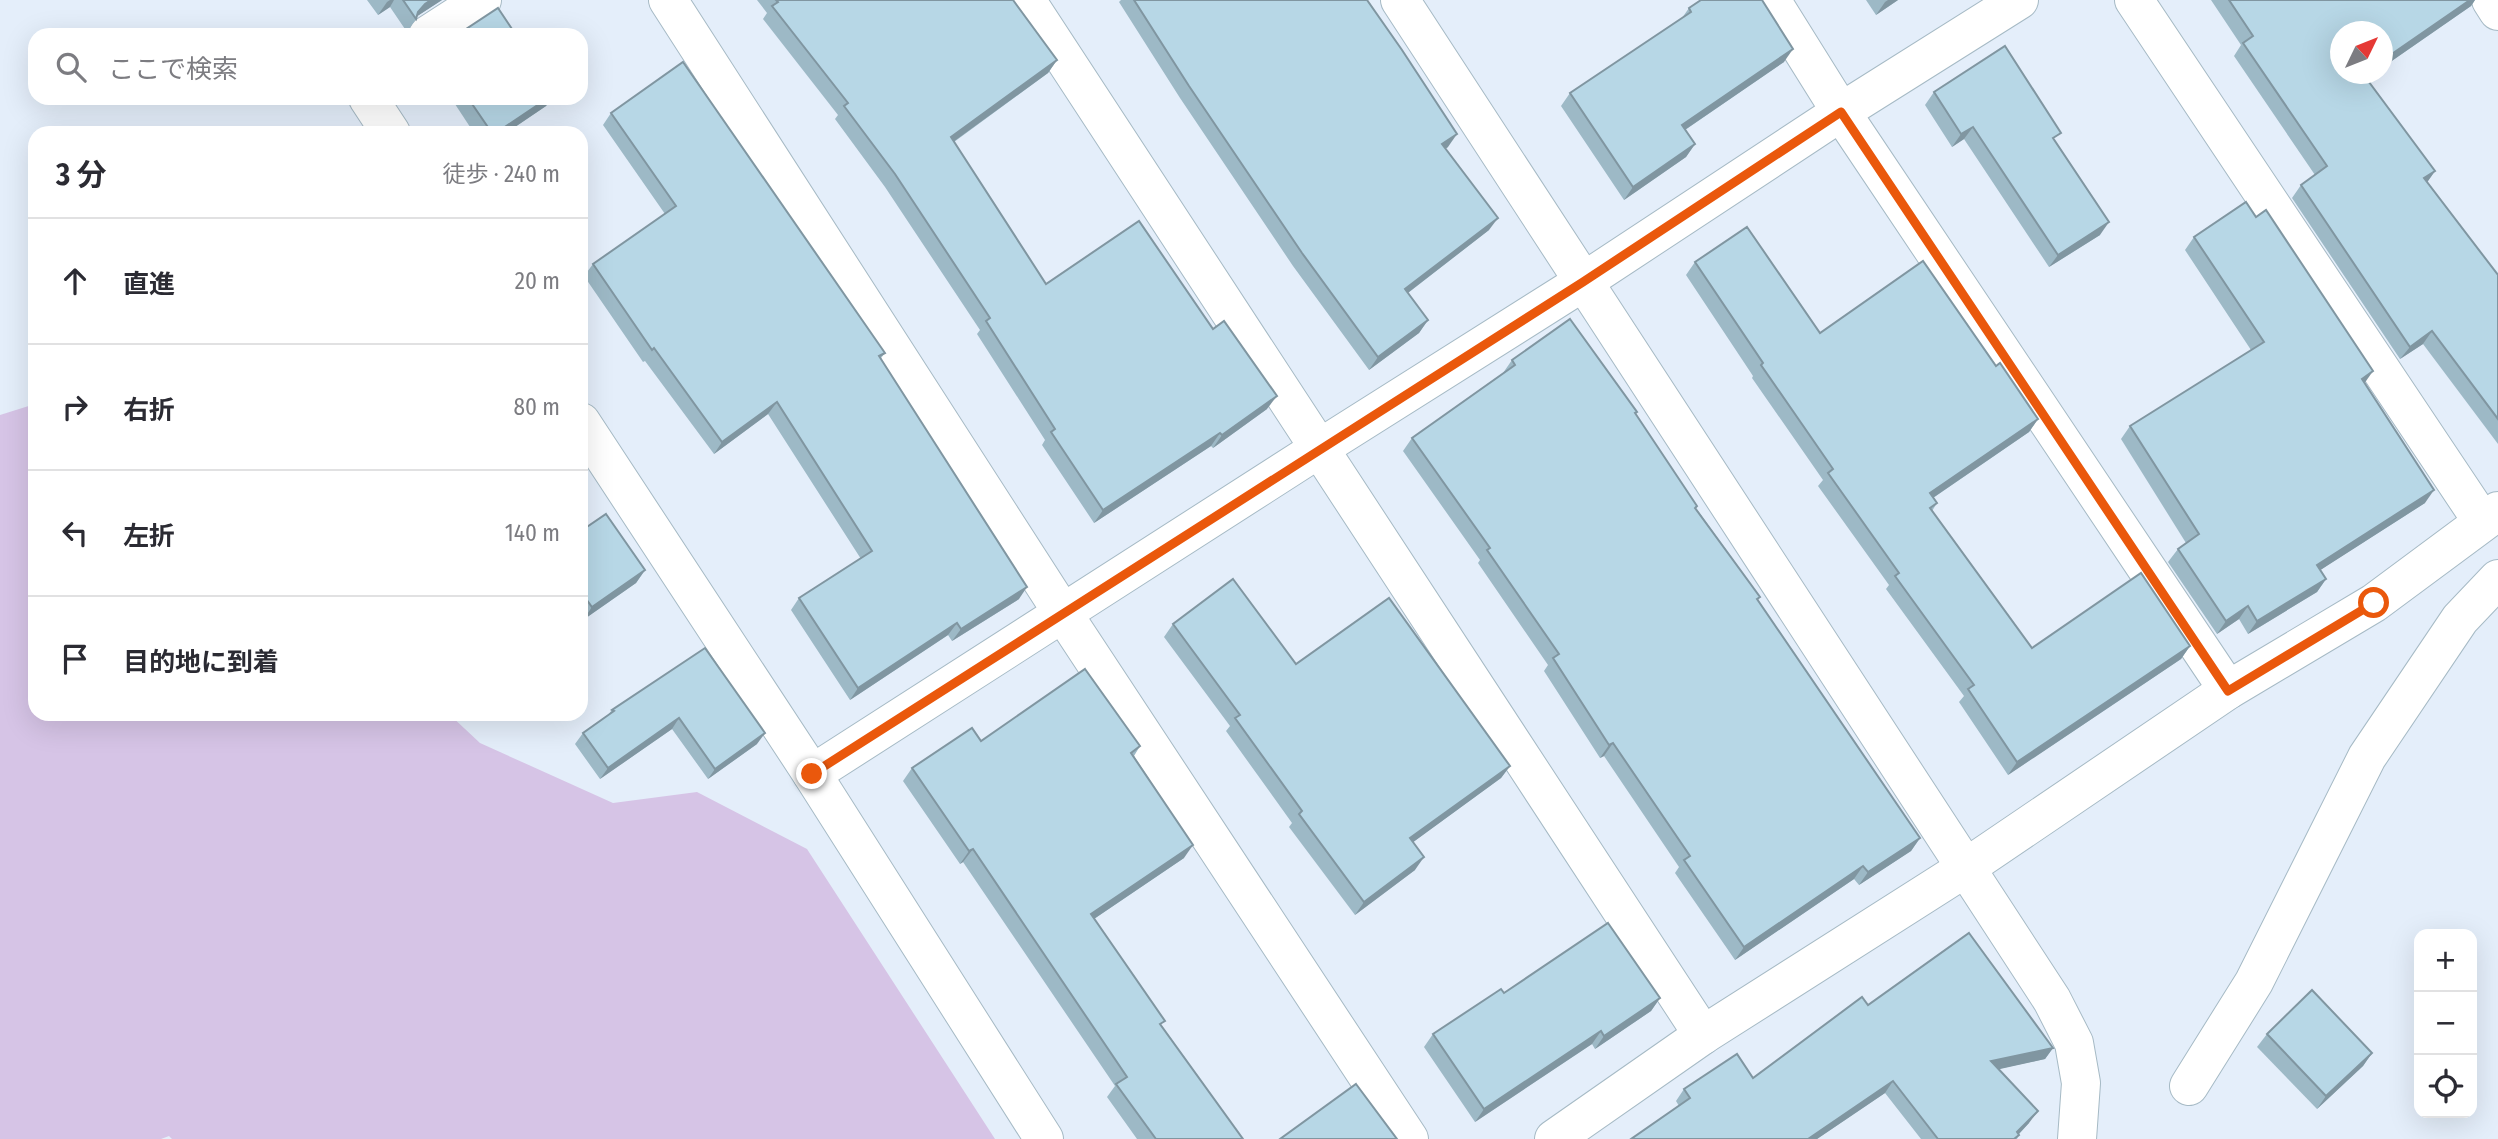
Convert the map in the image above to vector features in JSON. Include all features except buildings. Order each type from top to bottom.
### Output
[{"type":"street","points":[[439,28],[482,0]]},
{"type":"street","points":[[668,0],[1062,612],[1409,1139]]},
{"type":"street","points":[[1026,0],[1703,1035]]},
{"type":"street","points":[[1400,0],[2052,1000],[2074,1043],[2081,1083],[2077,1139]]},
{"type":"street","points":[[1771,0],[1841,112],[2228,691]]},
{"type":"street","points":[[812,774],[2019,0]]},
{"type":"street","points":[[1554,1139],[1703,1035],[1967,867],[2228,691],[2374,603],[2490,516],[2134,0]]},
{"type":"street","points":[[2491,0],[2498,10]]},
{"type":"street","points":[[373,105],[386,126]]},
{"type":"street","points":[[588,433],[812,774],[1044,1139]]},
{"type":"street","points":[[2189,1086],[2254,982],[2367,757],[2459,619],[2498,579]]},
{"type":"shaded area","points":[[28,406],[28,721],[456,721],[480,743],[613,803],[697,792],[807,849],[995,1139],[172,1139],[169,1136],[161,1139],[0,1139],[0,415]]},
{"type":"route","points":[[812,774],[1583,282],[1841,112],[2228,691],[2374,603]]}]
